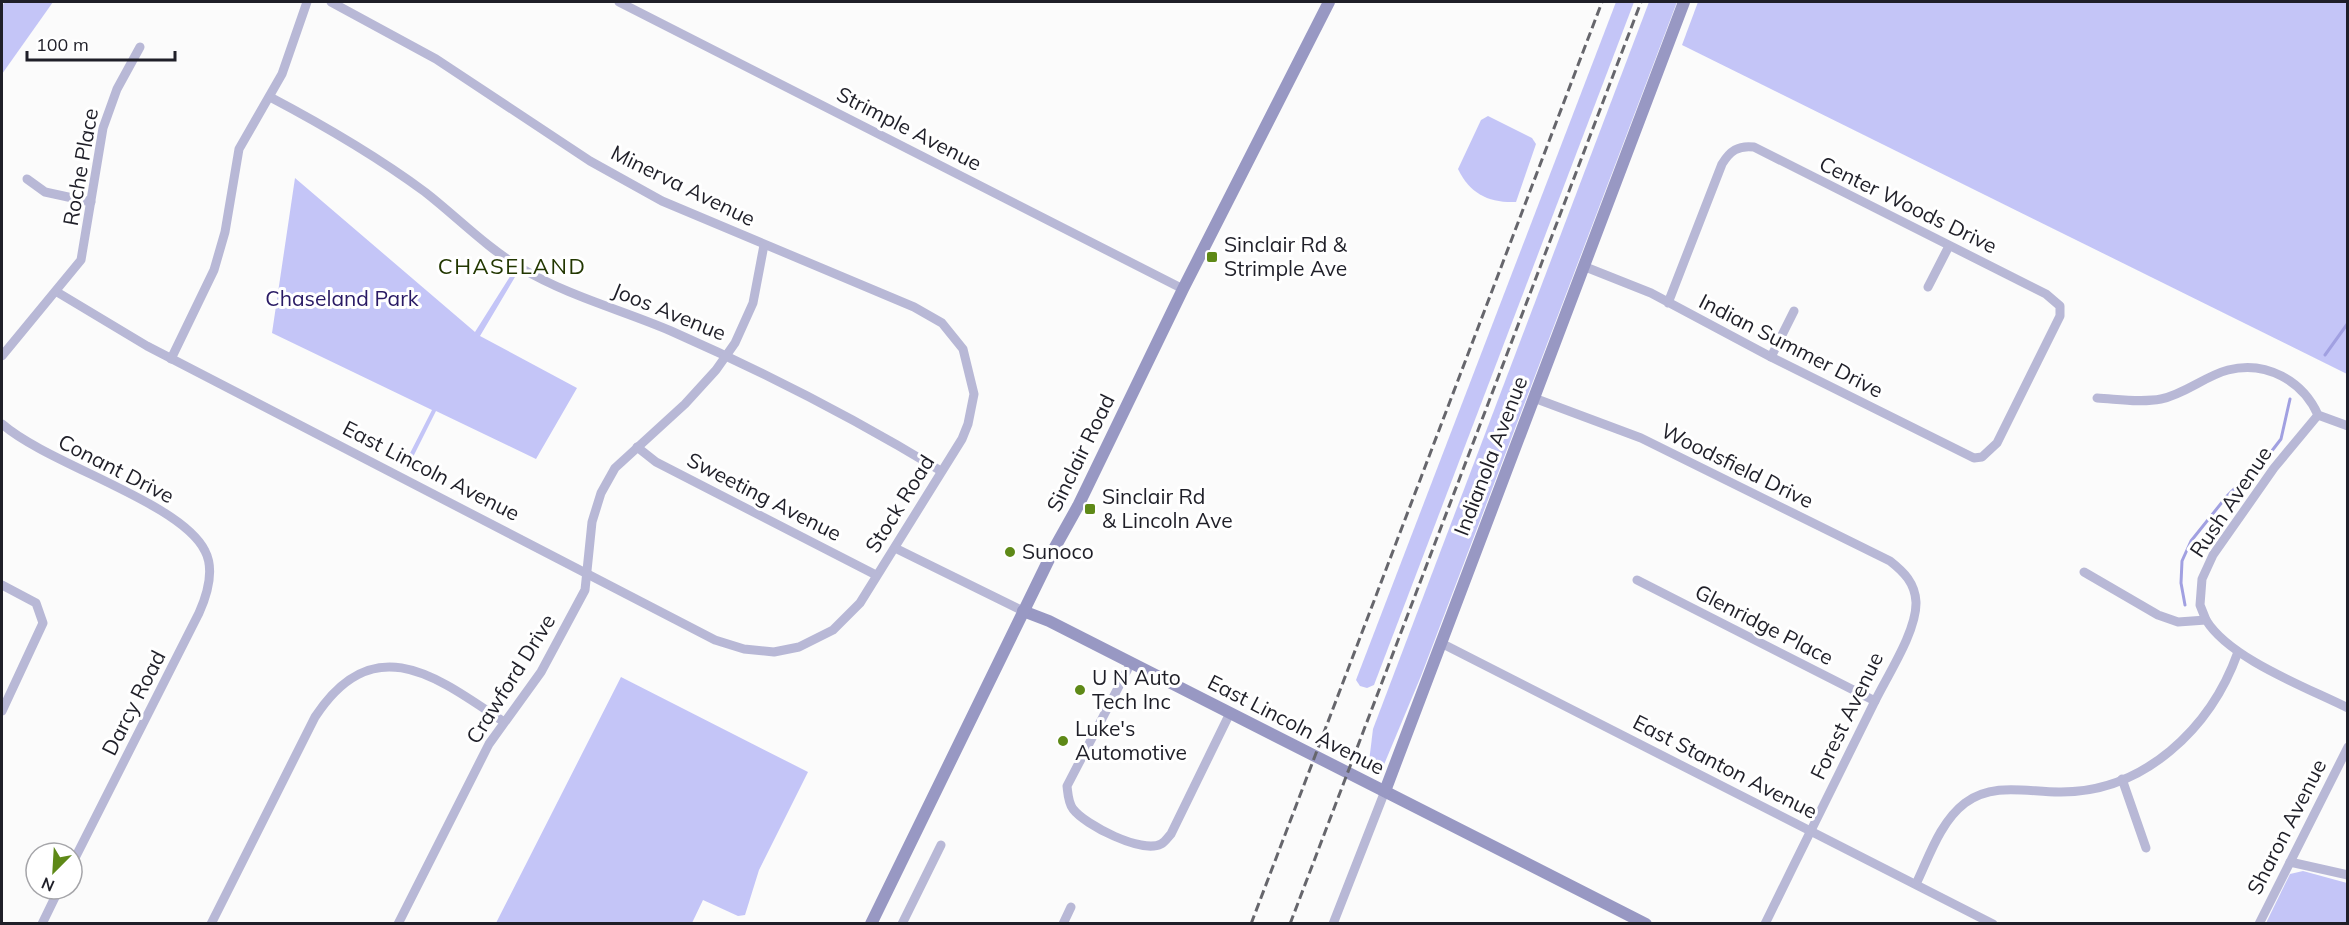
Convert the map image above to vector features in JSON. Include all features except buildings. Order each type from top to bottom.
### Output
[{"type":"main road","name":"Sinclair Road","points":[[871,924],[1023,611],[1078,506],[1183,289],[1329,2]]},
{"type":"main road","name":"Indianola Avenue","points":[[1385,791],[1684,2]]},
{"type":"main road","name":"East Lincoln Avenue","points":[[1023,611],[1131,663],[1646,924]]},
{"type":"street","points":[[171,359],[214,270],[225,232],[239,149],[282,74],[307,2]]},
{"type":"street","name":"Minerva Avenue","points":[[332,2],[436,58],[613,174],[662,201],[914,307],[942,323],[963,349]]},
{"type":"street","name":"Strimple Avenue","points":[[619,2],[1183,289]]},
{"type":"street","name":"Roche Place","points":[[2,356],[57,292],[81,260],[109,108],[140,47]]},
{"type":"street","name":"Joos Avenue","points":[[270,97],[338,132],[426,193],[473,233],[519,267],[550,283],[726,356],[833,409],[941,471]]},
{"type":"street","name":"Center Woods Drive","points":[[1668,303],[1722,164],[1736,148],[1754,147],[2046,294],[2060,306],[2056,326],[1997,443],[1982,457]]},
{"type":"street","points":[[27,179],[45,192],[92,202]]},
{"type":"street","name":"Crawford Drive","points":[[398,924],[480,761],[504,722],[541,672],[585,590],[592,522],[601,493],[615,468],[685,404],[716,370],[735,343],[753,303],[764,245]]},
{"type":"street","points":[[1928,287],[1949,246]]},
{"type":"street","name":"Indian Summer Drive","points":[[1583,266],[1651,293],[1771,357],[1965,455],[1982,457]]},
{"type":"street","name":"East Lincoln Avenue","points":[[57,292],[171,359],[716,640],[744,648],[774,652],[799,647]]},
{"type":"street","points":[[1771,357],[1794,311]]},
{"type":"street","name":"Stock Road","points":[[799,647],[833,630],[860,603],[963,439],[974,394],[963,349]]},
{"type":"street","points":[[2097,398],[2160,400],[2193,388],[2228,370],[2250,367],[2283,375],[2311,399],[2318,415],[2348,426]]},
{"type":"street","name":"Woodsfield Drive","points":[[1533,398],[1641,438],[1685,459],[1890,561],[1913,585]]},
{"type":"street","name":"Rush Avenue","points":[[2206,620],[2200,605],[2202,579],[2213,555],[2274,468],[2318,415]]},
{"type":"street","name":"Conant Drive","points":[[2,424],[31,445],[169,515],[191,531],[207,553]]},
{"type":"street","name":"Sweeting Avenue","points":[[637,447],[656,462],[876,575]]},
{"type":"street","name":"East Lincoln Avenue","points":[[895,548],[1023,611]]},
{"type":"street","name":"Darcy Road","points":[[84,841],[199,613],[209,584],[207,553]]},
{"type":"street","points":[[2084,573],[2157,615],[2178,622],[2206,620],[2214,633],[2238,652],[2348,708]]},
{"type":"street","name":"Glenridge Place","points":[[1637,580],[1875,702]]},
{"type":"street","points":[[2,585],[36,603],[43,623],[40,634],[2,711]]},
{"type":"street","name":"Forest Avenue","points":[[1765,924],[1913,620],[1916,603],[1913,585]]},
{"type":"street","name":"East Stanton Avenue","points":[[1441,643],[1993,924]]},
{"type":"street","points":[[1916,884],[1947,822],[1955,812],[1977,796],[1991,791],[2016,789],[2062,792],[2122,779],[2167,755],[2192,732],[2218,699],[2238,652]]},
{"type":"street","points":[[1131,663],[1067,786],[1071,806],[1078,815],[1112,834],[1148,847],[1161,844],[1171,834],[1230,713]]},
{"type":"street","points":[[212,924],[315,717],[325,701],[353,677],[370,670],[414,669],[455,687],[504,722]]},
{"type":"street","name":"Sharon Avenue","points":[[2259,924],[2348,747]]},
{"type":"street","points":[[2122,779],[2146,848]]},
{"type":"street","name":"Indianola Avenue","points":[[1333,924],[1385,791]]},
{"type":"street","points":[[902,924],[941,845]]},
{"type":"street","points":[[2290,862],[2348,875]]},
{"type":"street","points":[[42,924],[53,901]]},
{"type":"street","points":[[1064,924],[1071,907]]},
{"type":"green space","points":[[5,2],[53,2],[2,74],[2,6]]},
{"type":"green space","points":[[1616,2],[1634,2],[1374,685],[1367,688],[1360,686],[1356,680]]},
{"type":"green space","points":[[1649,2],[1677,2],[1421,676],[1383,767],[1371,773],[1368,770],[1373,729]]},
{"type":"green space","points":[[1698,2],[2347,2],[2347,374],[1682,45]]},
{"type":"green space","points":[[1488,116],[1532,138],[1536,144],[1516,202],[1497,201],[1481,195],[1468,185],[1458,169],[1481,120]]},
{"type":"green space","name":"Chaseland Park","points":[[295,178],[475,332],[511,275],[515,277],[480,336],[577,388],[536,459],[436,411],[407,469],[403,467],[432,410],[272,333]]},
{"type":"green space","points":[[621,677],[808,772],[759,870],[745,915],[738,916],[703,900],[692,923],[496,923]]},
{"type":"green space","points":[[2303,871],[2347,883],[2347,923],[2266,923],[2290,874]]},
{"type":"waterway","points":[[2325,355],[2348,323]]},
{"type":"waterway","points":[[2185,605],[2181,583],[2182,561],[2191,541],[2227,496],[2281,439],[2290,399]]},
{"type":"railway","points":[[1251,924],[1602,2]]},
{"type":"railway","points":[[1290,924],[1641,2]]},
{"type":"place","name":"Sinclair Rd & Strimple Ave","points":[[1212,257]]},
{"type":"place","name":"Sinclair Rd & Lincoln Ave","points":[[1090,509]]},
{"type":"place","name":"Sunoco","points":[[1010,552]]},
{"type":"place","name":"U N Auto Tech Inc","points":[[1080,690]]},
{"type":"place","name":"Luke's Automotive","points":[[1063,741]]},
{"type":"district","name":"CHASELAND","points":[[512,266]]}]
